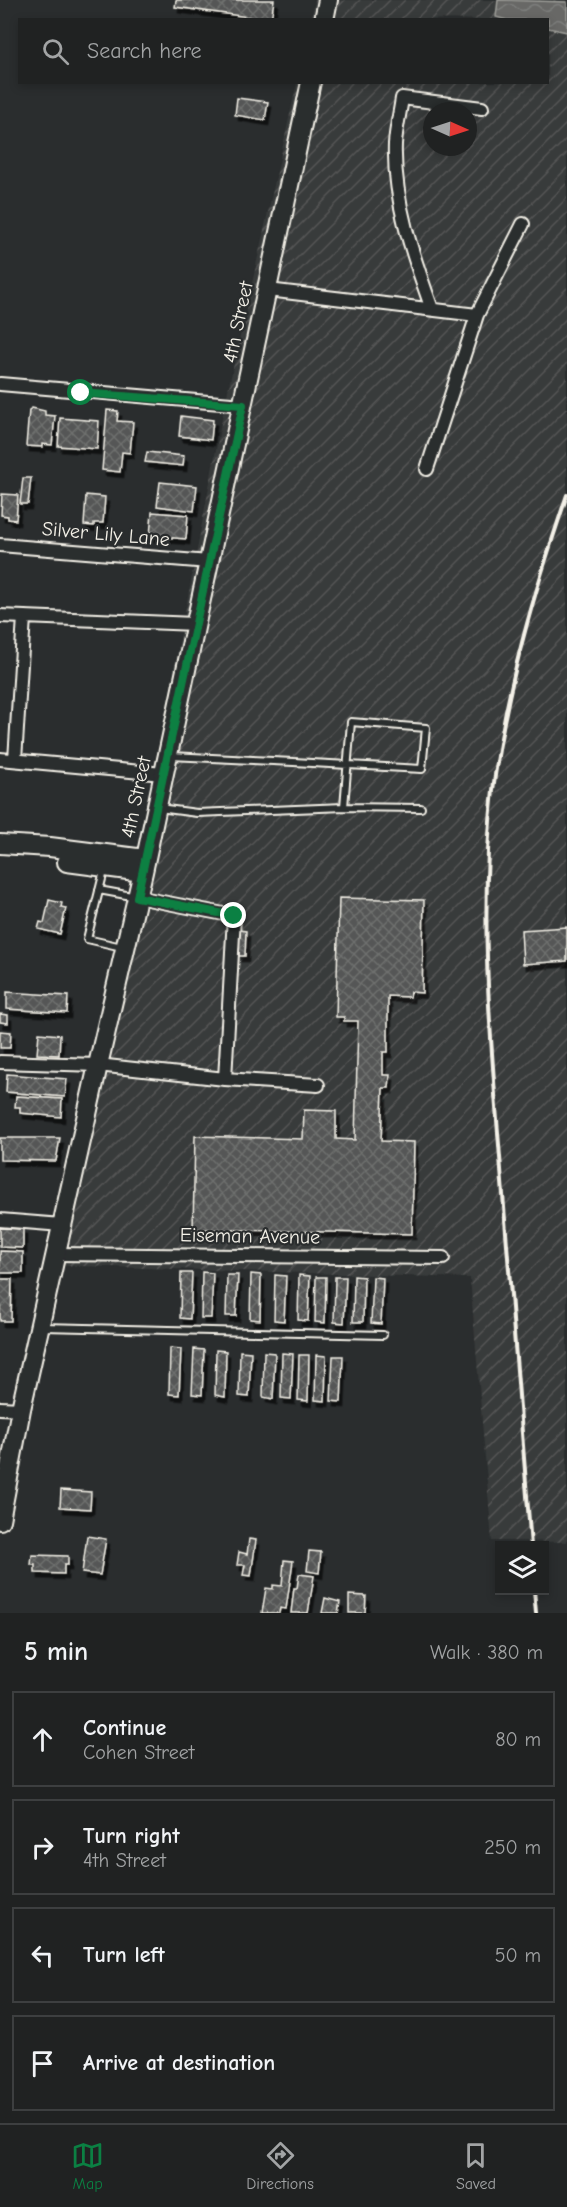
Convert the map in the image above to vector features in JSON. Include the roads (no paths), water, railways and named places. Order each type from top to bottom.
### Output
[{"type":"main road","points":[[324,18],[328,0]]},
{"type":"main road","name":"4th Street","points":[[0,1520],[21,1408],[144,866],[311,84]]},
{"type":"main road","points":[[0,844],[50,847],[144,866]]},
{"type":"main road","points":[[0,856],[42,858],[105,867],[144,866]]},
{"type":"street","points":[[432,309],[416,264],[398,194],[395,143],[402,98],[482,108]]},
{"type":"street","points":[[427,469],[477,315],[523,224]]},
{"type":"street","points":[[268,290],[477,315]]},
{"type":"street","points":[[0,384],[243,405]]},
{"type":"street","name":"Silver Lily Lane","points":[[0,544],[209,562]]},
{"type":"street","points":[[0,616],[195,624]]},
{"type":"street","points":[[15,760],[24,617]]},
{"type":"street","points":[[0,759],[163,774]]},
{"type":"street","points":[[137,897],[234,916],[225,1079]]},
{"type":"street","points":[[0,1062],[98,1065],[225,1079],[318,1085]]},
{"type":"street","points":[[0,1220],[62,1225]]},
{"type":"street","name":"Eiseman Avenue","points":[[56,1254],[443,1258]]},
{"type":"street","points":[[0,1408],[21,1408]]},
{"type":"lane","points":[[167,756],[348,765],[422,769],[426,728],[351,722],[348,765],[344,807]]},
{"type":"lane","points":[[156,808],[196,813],[344,807],[421,807]]},
{"type":"lane","points":[[105,867],[87,939],[125,948]]},
{"type":"lane","points":[[99,890],[137,897]]},
{"type":"lane","points":[[40,1327],[383,1335]]},
{"type":"water","points":[[498,0],[567,2],[567,32],[549,28],[549,18],[496,17]]},
{"type":"railway","points":[[531,1541],[493,1065],[487,974],[487,882],[493,790],[505,715],[522,641],[567,495]]},
{"type":"railway","points":[[534,1595],[536,1613]]}]
